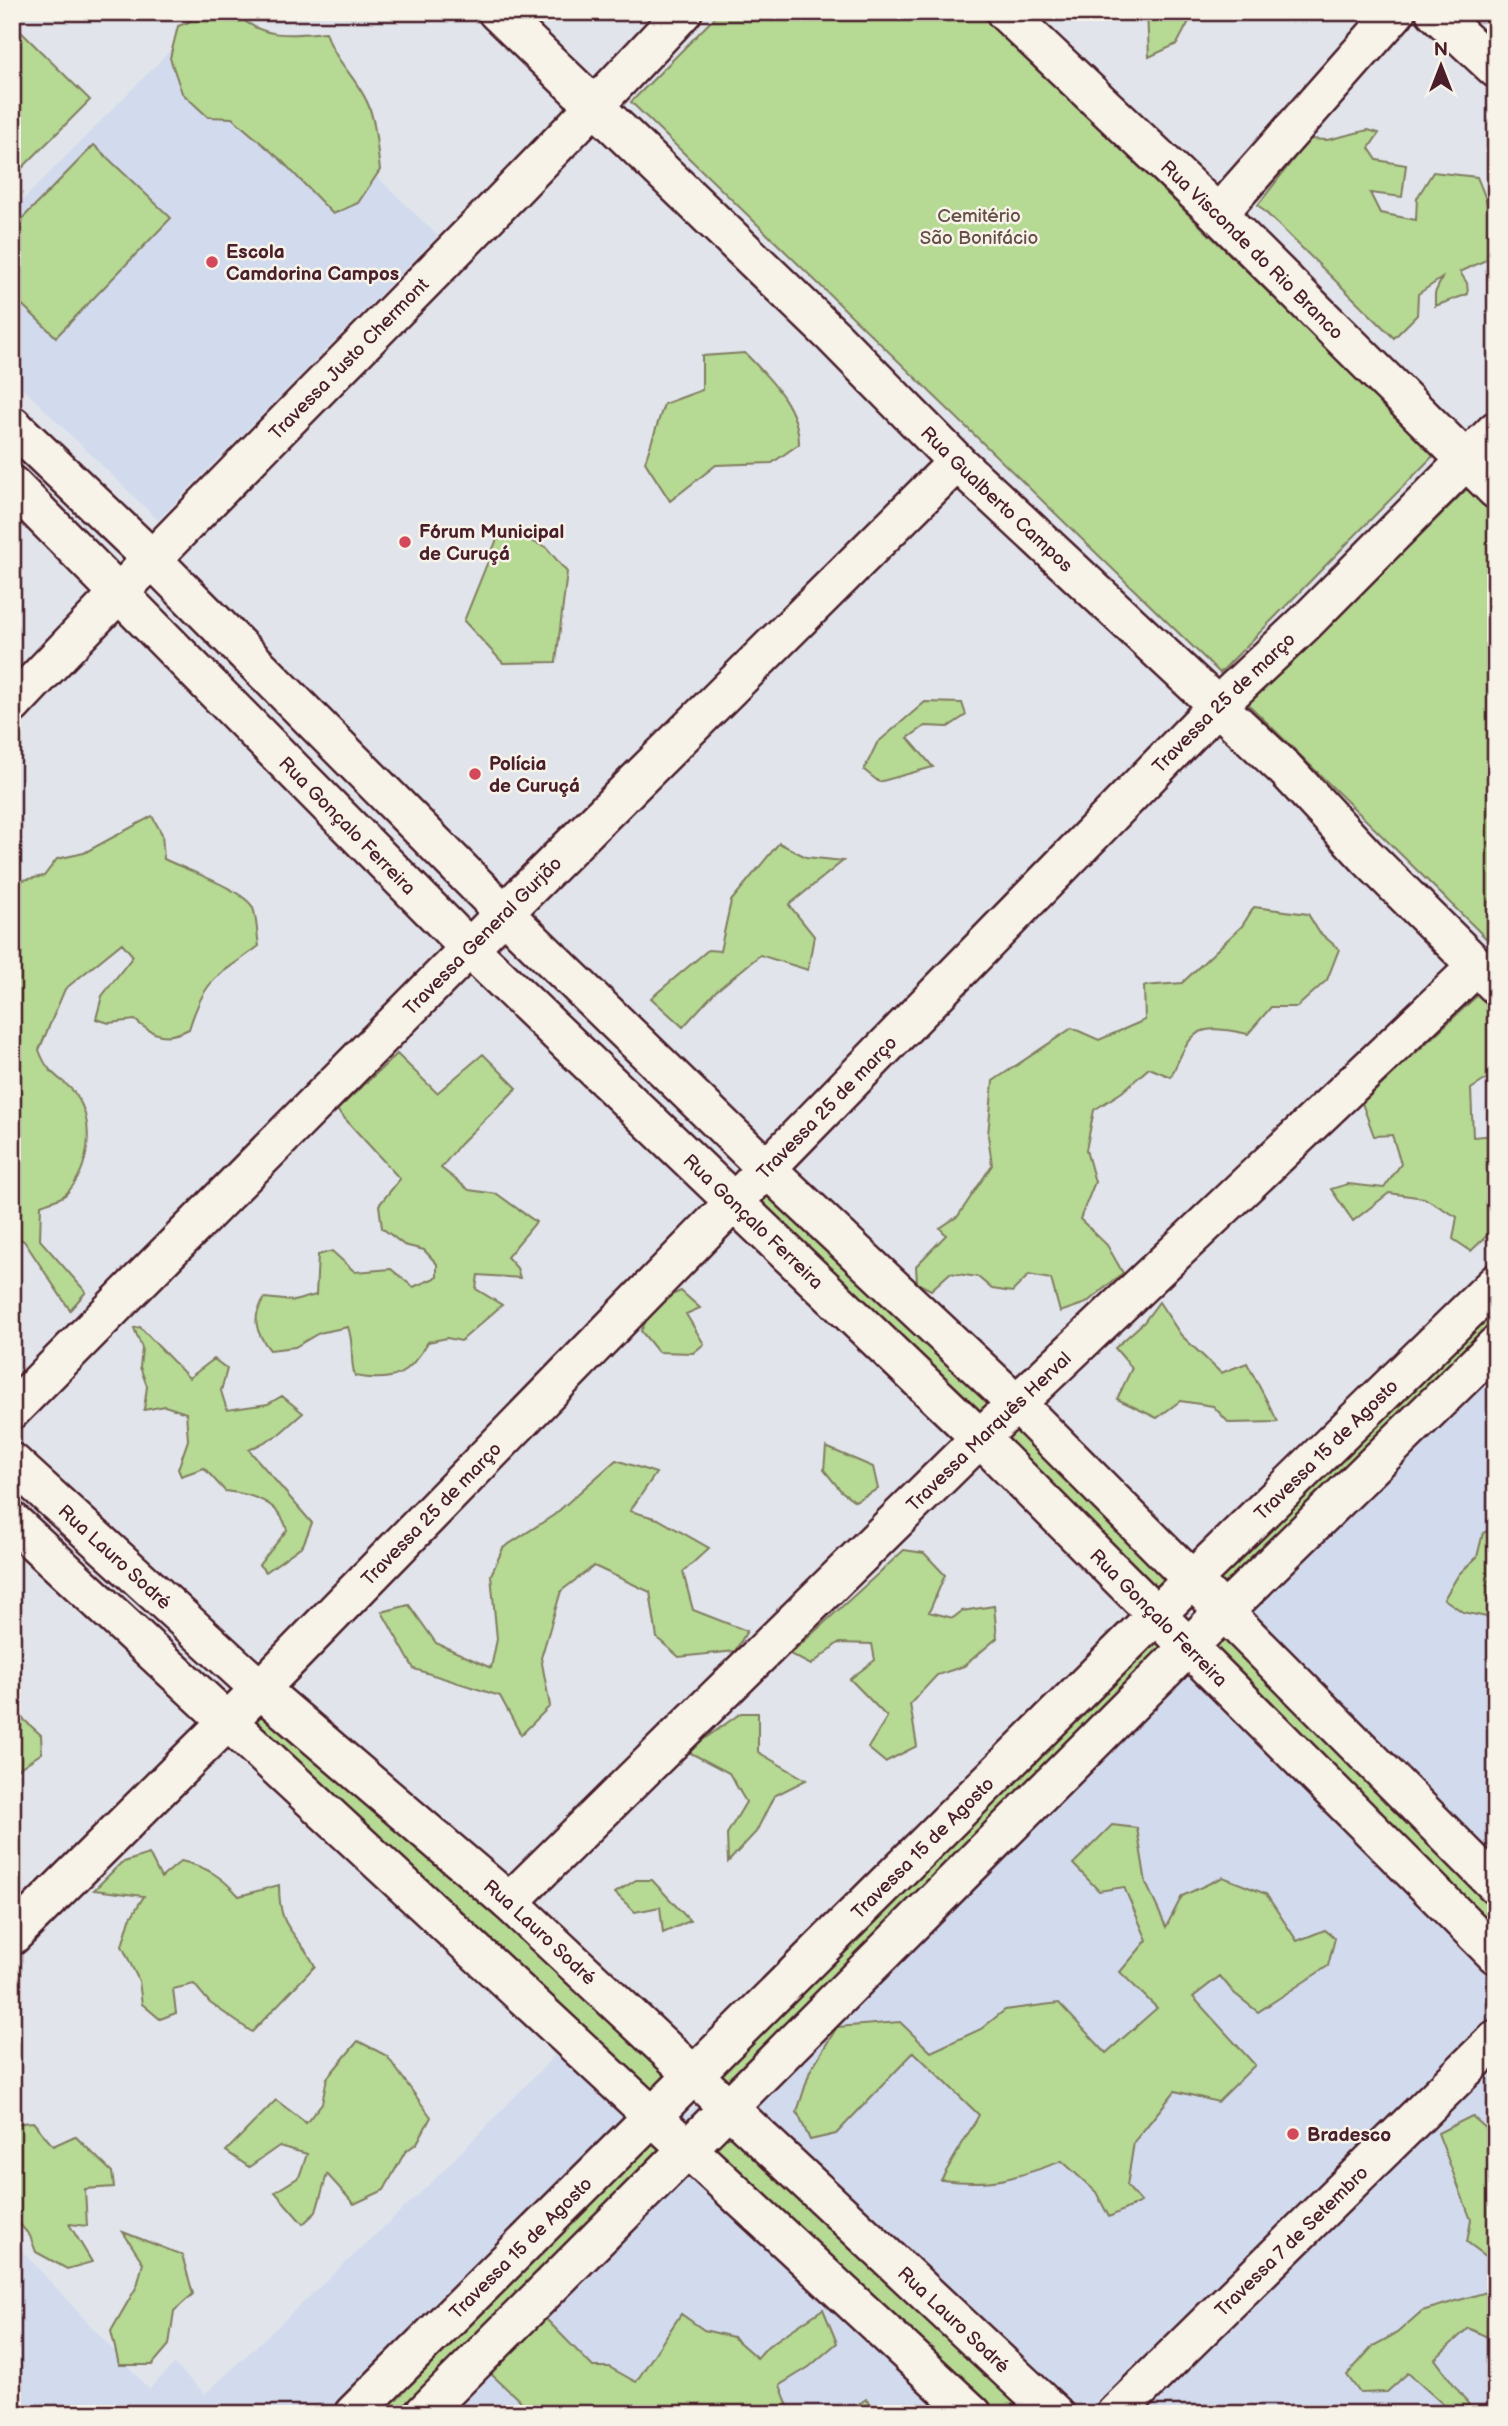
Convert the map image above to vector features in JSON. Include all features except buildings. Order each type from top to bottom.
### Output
[{"type":"street","name":"Rua Gualberto Campos","points":[[497,12],[834,337],[957,462],[1286,771],[1486,976]]},
{"type":"street","name":"Travessa Justo Chermont","points":[[12,705],[118,593],[595,107],[684,12]]},
{"type":"street","name":"Rua Visconde do Rio Branco","points":[[1005,12],[1218,214],[1496,490]]},
{"type":"street","points":[[1218,214],[1396,12]]},
{"type":"street","points":[[1435,12],[1496,69]]},
{"type":"street","points":[[12,425],[152,559],[503,913],[766,1168],[1016,1403],[1496,1885]]},
{"type":"street","name":"Travessa 25 de março","points":[[12,1936],[260,1689],[1216,707],[1496,430]]},
{"type":"street","name":"Travessa General Gurjão","points":[[12,1410],[470,950],[503,913],[957,462]]},
{"type":"street","name":"Rua Gonçalo Ferreira","points":[[12,485],[470,950],[980,1438],[1496,1955]]},
{"type":"street","name":"Travessa Marquês Herval","points":[[509,1902],[1016,1403],[1486,976]]},
{"type":"street","name":"Travessa 15 de Agosto","points":[[352,2414],[1157,1614],[1496,1283]]},
{"type":"street","points":[[423,2414],[1189,1646],[1496,1345]]},
{"type":"street","name":"Rua Lauro Sodré","points":[[12,1462],[260,1689],[509,1902],[1055,2414]]},
{"type":"street","points":[[12,1521],[654,2114],[688,2149],[973,2414]]},
{"type":"street","name":"Travessa 7 de Setembro","points":[[1115,2414],[1496,2039]]},
{"type":"shaded area","name":"Escola Camdorina Campos","points":[[208,12],[438,236],[158,520],[12,378],[12,211]]},
{"type":"shaded area","points":[[1496,1318],[1496,2414],[12,2414],[12,2240],[149,2389],[174,2364],[205,2394],[434,2180],[588,2021],[688,2114]]},
{"type":"green space","points":[[195,12],[234,12],[255,27],[277,34],[326,32],[334,52],[363,94],[375,128],[380,170],[358,203],[333,214],[281,160],[232,118],[208,117],[182,93],[170,58],[178,26],[189,22]]},
{"type":"green space","name":"Cemitério São Bonifácio","points":[[720,12],[980,12],[1435,454],[1220,673],[631,102]]},
{"type":"green space","points":[[1147,12],[1194,12],[1177,44],[1149,57]]},
{"type":"green space","points":[[12,23],[90,100],[12,178]]},
{"type":"green space","points":[[1368,130],[1379,133],[1369,148],[1377,160],[1406,165],[1402,197],[1370,193],[1380,213],[1416,220],[1417,198],[1433,172],[1477,177],[1491,218],[1492,237],[1486,260],[1460,272],[1467,283],[1468,294],[1435,306],[1435,293],[1442,278],[1418,294],[1417,315],[1394,338],[1258,205],[1309,139],[1327,140]]},
{"type":"green space","points":[[94,145],[171,218],[56,337],[12,295],[12,229]]},
{"type":"green space","points":[[745,353],[773,383],[788,405],[798,430],[799,444],[772,463],[716,465],[670,501],[645,462],[664,404],[702,390],[702,356]]},
{"type":"green space","points":[[1471,485],[1496,510],[1496,948],[1248,704]]},
{"type":"green space","points":[[501,529],[546,547],[567,572],[556,662],[503,663],[464,621]]},
{"type":"green space","points":[[925,702],[962,703],[966,715],[948,727],[925,726],[908,738],[933,767],[879,782],[864,770],[877,743]]},
{"type":"green space","points":[[152,816],[162,834],[164,859],[227,887],[248,901],[254,912],[259,946],[215,979],[201,998],[189,1029],[174,1035],[155,1033],[135,1020],[109,1023],[96,1019],[102,996],[133,956],[122,943],[65,989],[39,1050],[48,1067],[72,1090],[83,1108],[88,1133],[87,1147],[85,1160],[74,1184],[64,1196],[41,1205],[40,1240],[86,1292],[70,1310],[24,1241],[12,1235],[12,882],[44,876],[57,859],[84,853]]},
{"type":"green space","points":[[779,843],[806,857],[843,861],[789,905],[814,936],[808,970],[760,955],[715,992],[683,1027],[651,998],[708,950],[720,951],[731,901]]},
{"type":"green space","points":[[1254,907],[1308,914],[1319,932],[1339,949],[1327,980],[1297,1007],[1271,1007],[1248,1034],[1217,1029],[1198,1033],[1184,1048],[1171,1077],[1149,1068],[1122,1092],[1094,1110],[1086,1150],[1095,1182],[1080,1219],[1107,1245],[1123,1273],[1086,1303],[1060,1312],[1051,1279],[1029,1275],[1012,1292],[992,1289],[978,1277],[950,1273],[931,1290],[917,1283],[916,1266],[946,1235],[940,1228],[958,1216],[992,1165],[988,1135],[993,1081],[1072,1028],[1099,1040],[1145,1020],[1144,986],[1182,983],[1242,926]]},
{"type":"green space","points":[[1480,993],[1496,1009],[1496,1073],[1471,1089],[1473,1137],[1496,1135],[1496,1227],[1471,1251],[1453,1239],[1457,1217],[1424,1198],[1389,1193],[1353,1221],[1331,1189],[1348,1184],[1384,1188],[1401,1164],[1392,1135],[1374,1136],[1362,1103]]},
{"type":"green space","points":[[397,1054],[437,1093],[483,1054],[517,1088],[460,1144],[441,1168],[469,1190],[497,1194],[536,1222],[507,1257],[517,1268],[520,1278],[478,1275],[476,1289],[502,1305],[461,1341],[447,1338],[428,1342],[406,1370],[390,1377],[369,1378],[355,1376],[348,1327],[319,1333],[295,1347],[270,1350],[258,1331],[256,1318],[265,1298],[294,1301],[316,1295],[318,1255],[332,1251],[355,1272],[391,1269],[413,1287],[437,1277],[437,1264],[424,1250],[404,1245],[382,1228],[379,1205],[400,1179],[337,1110]]},
{"type":"green space","points":[[766,1168],[1191,1580],[1496,1283],[1496,1345],[1225,1613],[1496,1885],[1496,1955],[1189,1646],[727,2109],[1055,2414],[973,2414],[688,2150],[423,2414],[353,2414],[654,2114],[228,1720],[260,1689],[693,2073],[1156,1614],[734,1203]],"holes":[[[1192,1580],[1225,1613],[1189,1645],[1157,1614]],[[693,2074],[726,2109],[688,2149],[654,2114]]]},
{"type":"green space","points":[[681,1291],[700,1308],[686,1314],[704,1344],[693,1353],[658,1352],[641,1331],[655,1302]]},
{"type":"green space","points":[[1159,1302],[1181,1335],[1221,1373],[1247,1363],[1278,1422],[1229,1423],[1213,1406],[1180,1401],[1157,1418],[1117,1399],[1132,1368],[1115,1348],[1144,1322]]},
{"type":"green space","points":[[140,1327],[189,1378],[214,1359],[227,1369],[221,1391],[227,1410],[268,1404],[282,1396],[303,1413],[278,1435],[249,1450],[312,1523],[303,1545],[266,1572],[259,1565],[287,1530],[283,1520],[264,1501],[225,1491],[204,1468],[181,1476],[178,1469],[188,1440],[186,1413],[165,1406],[144,1410],[147,1386],[140,1367],[142,1348],[134,1328]]},
{"type":"green space","points":[[826,1447],[873,1467],[878,1489],[855,1501],[841,1491],[824,1470]]},
{"type":"green space","points":[[616,1460],[656,1473],[630,1511],[658,1519],[709,1548],[683,1572],[693,1610],[747,1631],[735,1651],[679,1657],[657,1638],[650,1592],[594,1566],[561,1591],[541,1658],[550,1706],[521,1735],[500,1696],[414,1669],[382,1612],[409,1605],[436,1643],[491,1668],[497,1639],[491,1575],[503,1548],[554,1515]]},
{"type":"green space","points":[[1496,1527],[1496,1619],[1463,1612],[1444,1599],[1459,1574],[1477,1557],[1483,1533]]},
{"type":"green space","points":[[904,1550],[924,1553],[945,1575],[929,1612],[953,1618],[962,1611],[994,1606],[997,1638],[964,1666],[937,1675],[910,1704],[917,1746],[885,1762],[868,1748],[887,1717],[850,1679],[875,1660],[872,1644],[838,1643],[811,1665],[790,1654]]},
{"type":"green space","points":[[12,1709],[41,1735],[42,1753],[12,1773]]},
{"type":"green space","points":[[741,1713],[758,1713],[758,1752],[806,1780],[774,1796],[756,1832],[728,1862],[727,1834],[746,1802],[729,1773],[687,1751]]},
{"type":"green space","points":[[1112,1825],[1137,1828],[1146,1883],[1166,1927],[1182,1896],[1223,1877],[1266,1894],[1297,1941],[1325,1930],[1335,1938],[1328,1966],[1258,2012],[1234,1993],[1220,1976],[1193,1997],[1255,2065],[1218,2102],[1175,2091],[1134,2142],[1127,2186],[1141,2202],[1109,2217],[1096,2192],[1062,2161],[1003,2180],[941,2180],[979,2115],[914,2052],[836,2134],[810,2140],[797,2112],[810,2071],[837,2027],[900,2022],[931,2052],[981,2029],[1005,2010],[1059,2003],[1106,2053],[1157,2008],[1120,1972],[1147,1940],[1124,1887],[1099,1891],[1073,1864]]},
{"type":"green space","points":[[149,1854],[161,1878],[181,1861],[213,1873],[239,1896],[279,1885],[285,1922],[315,1966],[252,2032],[210,2003],[194,1984],[173,1989],[176,2013],[160,2019],[142,2004],[139,1981],[122,1946],[130,1919],[144,1896],[94,1890],[121,1863]]},
{"type":"green space","points":[[636,1880],[652,1880],[690,1921],[663,1933],[660,1907],[635,1912],[615,1893]]},
{"type":"green space","points":[[358,2041],[387,2056],[431,2117],[417,2143],[405,2152],[384,2190],[354,2204],[327,2174],[316,2212],[303,2224],[275,2192],[299,2177],[307,2154],[279,2146],[249,2167],[226,2151],[276,2100],[306,2123],[322,2103],[327,2078]]},
{"type":"green space","points":[[1472,2116],[1496,2137],[1496,2341],[1468,2328],[1435,2359],[1469,2405],[1454,2414],[1408,2373],[1387,2392],[1360,2393],[1347,2375],[1373,2346],[1397,2333],[1422,2311],[1487,2292],[1494,2262],[1467,2242],[1471,2220],[1438,2133]]},
{"type":"green space","points":[[33,2122],[53,2146],[75,2136],[112,2172],[114,2187],[85,2189],[87,2226],[69,2224],[92,2262],[67,2269],[36,2252],[30,2236],[12,2215],[12,2124]]},
{"type":"green space","points":[[123,2232],[182,2255],[193,2294],[174,2311],[169,2345],[152,2365],[119,2365],[111,2331],[137,2286],[143,2263]]},
{"type":"green space","points":[[823,2309],[837,2343],[809,2367],[780,2385],[791,2414],[534,2414],[491,2374],[545,2318],[593,2367],[609,2367],[636,2382],[681,2314],[704,2330],[733,2337],[757,2358],[768,2346]]},
{"type":"green space","points":[[866,2399],[879,2414],[845,2414]]},
{"type":"place","name":"Escola Camdorina Campos","points":[[212,262]]},
{"type":"place","name":"Fórum Municipal de Curuçá","points":[[405,542]]},
{"type":"place","name":"Polícia de Curuçá","points":[[475,774]]},
{"type":"place","name":"Bradesco","points":[[1293,2134]]}]
